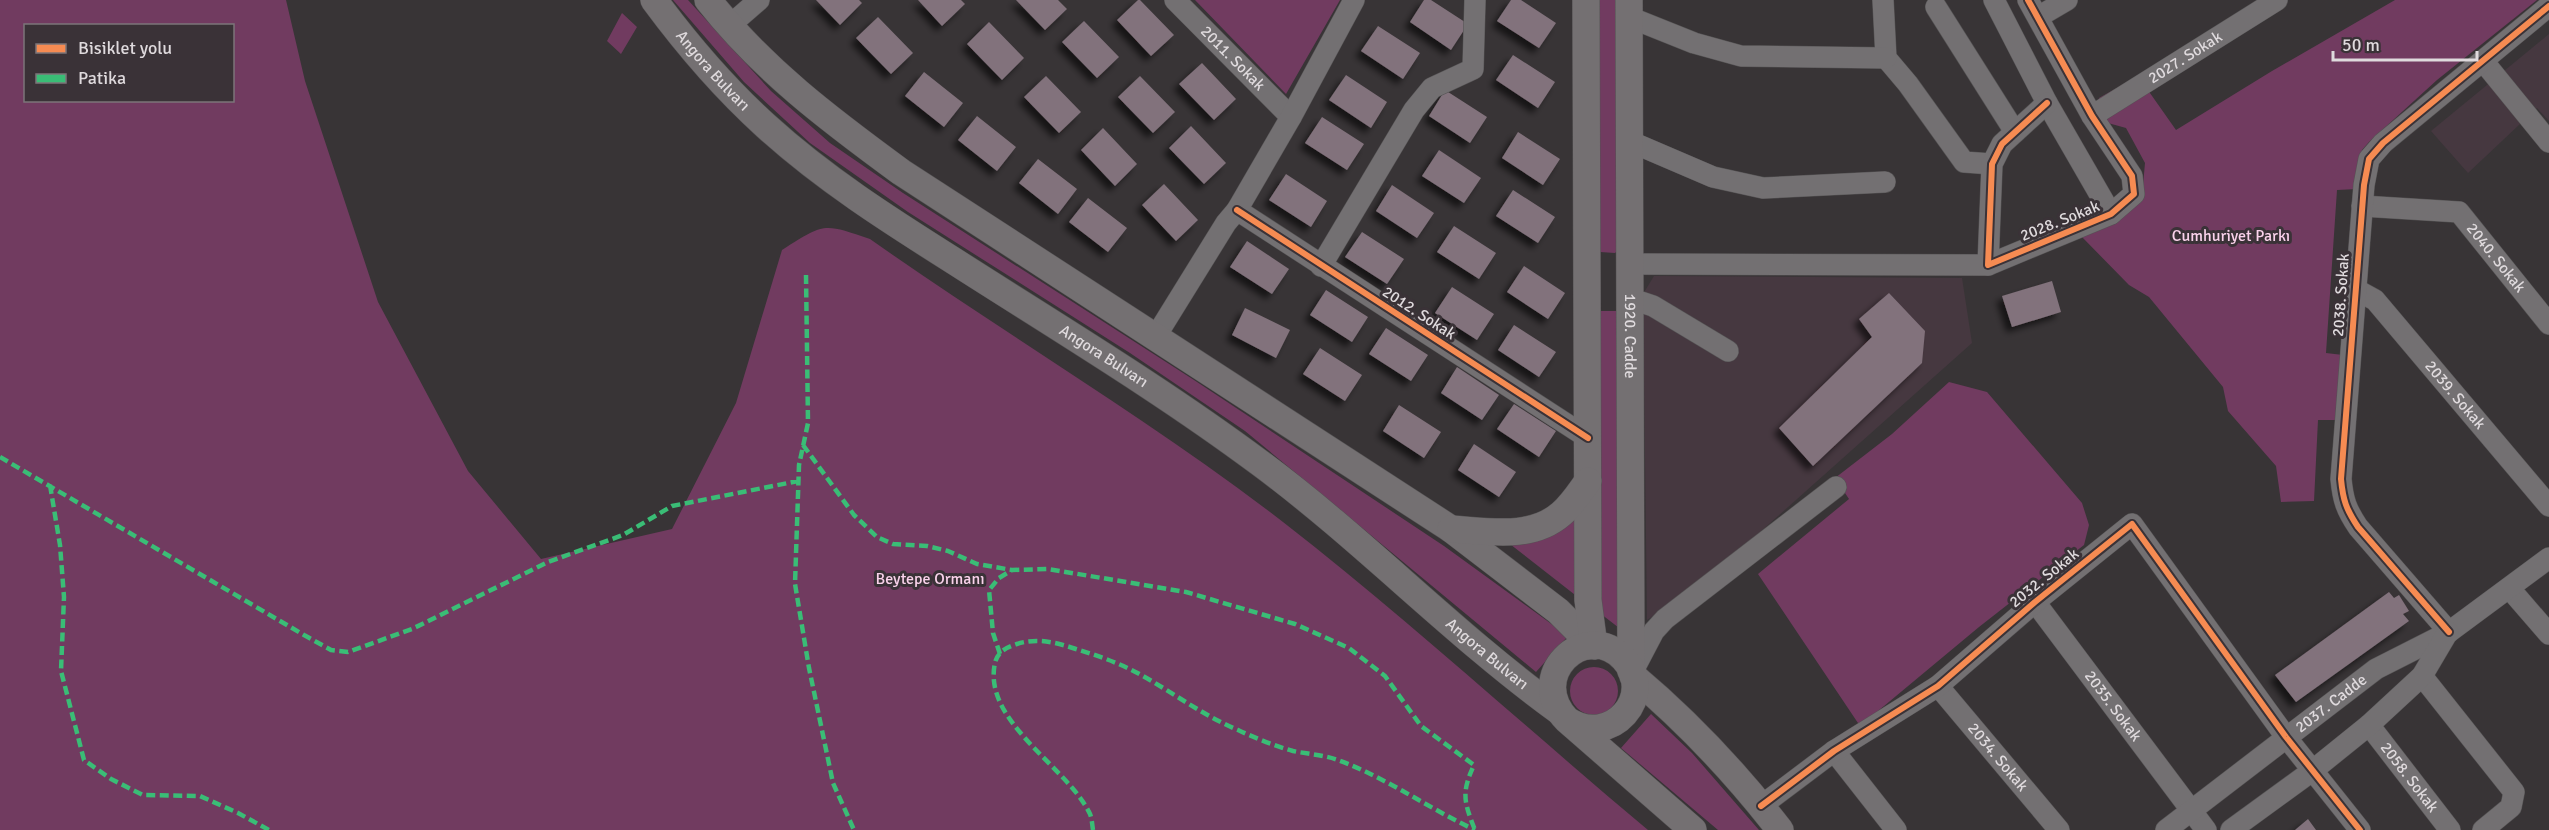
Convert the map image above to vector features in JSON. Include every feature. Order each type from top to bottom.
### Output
[{"type":"main road","name":"Angora Bulvarı","points":[[654,0],[684,41],[715,76],[794,150],[896,224],[1116,365],[1260,463],[1394,573],[1506,673],[1563,716],[1693,830]]},
{"type":"main road","points":[[708,0],[763,62],[816,109],[901,172],[1452,529],[1558,611],[1591,646],[1616,653],[1632,674],[1677,712],[1780,830]]},
{"type":"main road","points":[[1586,0],[1588,600],[1591,646]]},
{"type":"main road","name":"1920. Cadde","points":[[1629,8],[1632,674]]},
{"type":"main road","points":[[1587,265],[1629,264]]},
{"type":"main road","points":[[1588,304],[1630,303]]},
{"type":"main road","points":[[1452,529],[1498,532],[1536,528],[1562,514],[1588,481]]},
{"type":"main road","name":"Angora Bulvarı","points":[[1591,646],[1568,654],[1555,671],[1552,692],[1563,716],[1589,729],[1605,728],[1619,720],[1633,700],[1632,674]]},
{"type":"street","points":[[729,26],[759,0]]},
{"type":"street","name":"2011. Sokak","points":[[1175,0],[1291,117]]},
{"type":"street","points":[[1156,336],[1237,210],[1291,117],[1354,0]]},
{"type":"street","points":[[1321,266],[1414,110],[1432,88],[1473,69],[1475,0]]},
{"type":"street","points":[[1884,0],[1886,58],[1908,84],[1964,162],[1992,165]]},
{"type":"street","name":"2028. Sokak","points":[[1994,0],[2047,103],[2111,214]]},
{"type":"street","points":[[2033,8],[2067,0]]},
{"type":"street","name":"2027. Sokak","points":[[2092,116],[2277,0]]},
{"type":"street","name":"2038. Sokak","points":[[2449,632],[2358,527],[2346,509],[2341,479],[2366,171],[2369,159],[2374,152],[2549,6]]},
{"type":"street","points":[[1936,7],[2015,132]]},
{"type":"street","points":[[1629,8],[1694,43],[1741,56],[1886,58]]},
{"type":"street","name":"2028. Sokak","points":[[1988,265],[2111,214],[2134,194],[2132,176],[2092,116],[2033,8]]},
{"type":"street","points":[[2483,61],[2549,142]]},
{"type":"street","points":[[1629,264],[1988,265],[1992,165],[2002,144],[2047,103]]},
{"type":"street","points":[[1629,141],[1713,177],[1763,188],[1885,182]]},
{"type":"street","name":"2040. Sokak","points":[[2362,206],[2459,212],[2549,324]]},
{"type":"street","name":"2012. Sokak","points":[[1237,210],[1588,438]]},
{"type":"street","name":"2039. Sokak","points":[[2355,289],[2375,300],[2549,506]]},
{"type":"street","points":[[1630,303],[1641,302],[1653,306],[1728,351]]},
{"type":"street","points":[[1632,674],[1651,637],[1665,619],[1836,487]]},
{"type":"street","name":"2032. Sokak","points":[[1761,806],[1834,751],[1938,686],[2035,602],[2132,524],[2286,736]]},
{"type":"street","name":"2037. Cadde","points":[[2166,830],[2376,669],[2449,632],[2549,558]]},
{"type":"street","points":[[2510,589],[2549,634]]},
{"type":"street","name":"2035. Sokak","points":[[2035,602],[2206,830]]},
{"type":"street","name":"2037. Cadde","points":[[2232,830],[2312,771],[2369,725],[2422,676],[2449,632]]},
{"type":"street","points":[[2422,676],[2514,792],[2511,807],[2483,830]]},
{"type":"street","name":"2034. Sokak","points":[[1938,686],[2059,830]]},
{"type":"street","name":"2058. Sokak","points":[[2369,725],[2450,830]]},
{"type":"street","points":[[2286,736],[2360,830]]},
{"type":"street","points":[[1834,751],[1896,830]]},
{"type":"shaded area","points":[[2549,34],[2549,121],[2537,108],[2468,173],[2431,131]]},
{"type":"shaded area","points":[[1654,276],[1962,278],[1972,343],[1695,590],[1647,620],[1643,294]]},
{"type":"green space","name":"Beytepe Ormanı","points":[[0,0],[286,0],[305,81],[378,302],[468,471],[541,559],[672,529],[736,403],[782,250],[816,230],[832,228],[842,230],[870,239],[1233,484],[1376,597],[1648,830],[0,830]]},
{"type":"green space","points":[[673,0],[688,0],[771,91],[830,143],[1444,546],[1568,636],[1536,672],[1245,431],[1130,353],[908,212],[810,143],[744,82]]},
{"type":"green space","points":[[1195,0],[1340,0],[1286,94]]},
{"type":"green space","points":[[1597,0],[1616,0],[1617,251],[1615,253],[1600,252]]},
{"type":"green space","name":"Cumhuriyet Parkı","points":[[2395,0],[2537,0],[2437,80],[2369,142],[2362,150],[2357,189],[2337,190],[2326,353],[2343,355],[2338,420],[2318,420],[2314,501],[2281,502],[2276,466],[2228,411],[2223,387],[2149,297],[2129,285],[2065,222],[2125,198],[2143,185],[2145,163],[2126,128],[2108,123],[2098,105],[2099,98],[2138,76],[2176,130]]},
{"type":"green space","points":[[622,13],[637,27],[621,54],[607,41]]},
{"type":"green space","points":[[1598,311],[1618,311],[1623,631],[1601,614]]},
{"type":"green space","points":[[1949,382],[1987,392],[2082,503],[2089,525],[2084,545],[1979,627],[1860,726],[1758,574],[1849,499],[1835,478],[1892,434]]},
{"type":"green space","points":[[1576,510],[1579,598],[1506,541]]},
{"type":"green space","points":[[1589,667],[1599,667],[1614,677],[1618,691],[1617,700],[1608,711],[1599,715],[1589,715],[1574,705],[1570,696],[1570,686],[1580,671]]},
{"type":"green space","points":[[1651,714],[1692,753],[1759,830],[1718,830],[1621,748]]},
{"type":"building","points":[[816,0],[859,0],[862,3],[840,25]]},
{"type":"building","points":[[918,0],[961,0],[965,4],[942,26]]},
{"type":"building","points":[[1016,0],[1058,0],[1067,9],[1045,30]]},
{"type":"building","points":[[1138,0],[1174,35],[1151,56],[1117,20]]},
{"type":"building","points":[[1424,0],[1431,0],[1468,24],[1451,50],[1410,22]]},
{"type":"building","points":[[1511,0],[1521,0],[1556,23],[1539,48],[1497,21]]},
{"type":"building","points":[[878,17],[913,53],[891,74],[856,38]]},
{"type":"building","points":[[1084,21],[1119,57],[1097,78],[1062,42]]},
{"type":"building","points":[[989,22],[1024,58],[1002,80],[967,44]]},
{"type":"building","points":[[1378,26],[1420,53],[1403,79],[1361,51]]},
{"type":"building","points":[[1513,55],[1555,82],[1538,108],[1496,80]]},
{"type":"building","points":[[1202,63],[1236,99],[1214,120],[1179,84]]},
{"type":"building","points":[[924,72],[963,103],[944,127],[905,96]]},
{"type":"building","points":[[1346,75],[1387,102],[1371,128],[1329,100]]},
{"type":"building","points":[[1046,76],[1081,112],[1059,133],[1024,97]]},
{"type":"building","points":[[1140,76],[1175,112],[1153,133],[1118,97]]},
{"type":"building","points":[[1445,90],[1487,117],[1470,143],[1429,116]]},
{"type":"building","points":[[977,116],[1016,147],[997,171],[958,140]]},
{"type":"building","points":[[1322,117],[1364,144],[1347,170],[1305,143]]},
{"type":"building","points":[[1191,126],[1226,163],[1204,184],[1169,148]]},
{"type":"building","points":[[1103,128],[1137,164],[1115,186],[1081,150]]},
{"type":"building","points":[[1518,132],[1560,159],[1543,185],[1502,158]]},
{"type":"building","points":[[1439,150],[1481,178],[1464,203],[1422,176]]},
{"type":"building","points":[[1038,159],[1077,189],[1058,214],[1019,183]]},
{"type":"building","points":[[1286,174],[1327,201],[1311,227],[1269,200]]},
{"type":"building","points":[[1164,184],[1198,220],[1176,241],[1142,205]]},
{"type":"building","points":[[1392,185],[1434,213],[1417,238],[1376,211]]},
{"type":"building","points":[[1513,190],[1555,217],[1538,243],[1496,216]]},
{"type":"building","points":[[1088,198],[1127,228],[1108,252],[1069,222]]},
{"type":"building","points":[[1454,226],[1496,253],[1479,279],[1437,252]]},
{"type":"building","points":[[1362,232],[1404,259],[1387,284],[1345,257]]},
{"type":"building","points":[[1247,241],[1289,269],[1272,294],[1230,267]]},
{"type":"building","points":[[1524,266],[1565,293],[1548,319],[1507,292]]},
{"type":"building","points":[[2052,281],[2061,312],[2012,327],[2002,296]]},
{"type":"building","points":[[1452,287],[1494,314],[1477,340],[1435,313]]},
{"type":"building","points":[[1326,290],[1368,317],[1352,342],[1310,315]]},
{"type":"building","points":[[1889,293],[1925,331],[1922,363],[1813,466],[1779,428],[1872,337],[1859,319]]},
{"type":"building","points":[[1245,308],[1290,330],[1276,358],[1232,335]]},
{"type":"building","points":[[1514,325],[1556,352],[1539,377],[1498,350]]},
{"type":"building","points":[[1386,328],[1428,355],[1411,381],[1369,354]]},
{"type":"building","points":[[1320,348],[1362,375],[1345,401],[1303,374]]},
{"type":"building","points":[[1457,367],[1499,395],[1482,420],[1441,393]]},
{"type":"building","points":[[1514,404],[1556,431],[1539,457],[1497,429]]},
{"type":"building","points":[[1399,405],[1441,432],[1424,458],[1383,431]]},
{"type":"building","points":[[1474,444],[1516,472],[1499,497],[1458,470]]},
{"type":"building","points":[[2389,592],[2394,598],[2399,595],[2409,611],[2403,614],[2409,621],[2296,702],[2275,675]]},
{"type":"building","points":[[2308,819],[2316,830],[2295,830]]},
{"type":"marked path","points":[[806,275],[808,423],[799,465],[795,584],[809,668],[833,783],[854,830]]},
{"type":"marked path","points":[[803,445],[854,515],[877,537],[893,544],[927,546],[948,551],[977,564],[1012,570]]},
{"type":"marked path","points":[[0,457],[304,635],[331,650],[348,652],[412,629],[548,562],[623,535],[672,506],[798,481]]},
{"type":"marked path","points":[[50,485],[60,545],[64,597],[61,671],[84,760],[111,779],[143,795],[200,796],[269,830]]},
{"type":"marked path","points":[[1000,654],[993,633],[989,590],[999,578],[1012,570],[1048,569],[1186,592],[1295,624],[1349,648],[1385,676],[1421,726],[1474,765],[1467,783],[1465,798],[1475,830]]},
{"type":"marked path","points":[[1093,830],[1090,814],[1078,795],[1028,742],[1013,724],[1001,704],[994,684],[995,663],[1000,654],[1008,648],[1030,641],[1045,641],[1068,646],[1110,661],[1143,676],[1225,724],[1279,747],[1333,758],[1356,767],[1475,830]]},
{"type":"cycle path","points":[[2028,0],[2092,116],[2132,176],[2134,194],[2111,214],[1988,265],[1992,164],[2002,144],[2047,103]]},
{"type":"cycle path","points":[[2449,632],[2358,527],[2348,509],[2343,493],[2341,479],[2364,185],[2369,159],[2383,143],[2549,6]]},
{"type":"cycle path","points":[[1237,210],[1588,438]]},
{"type":"cycle path","points":[[1761,806],[1834,751],[1938,686],[2035,602],[2132,524],[2286,737],[2360,830]]}]
